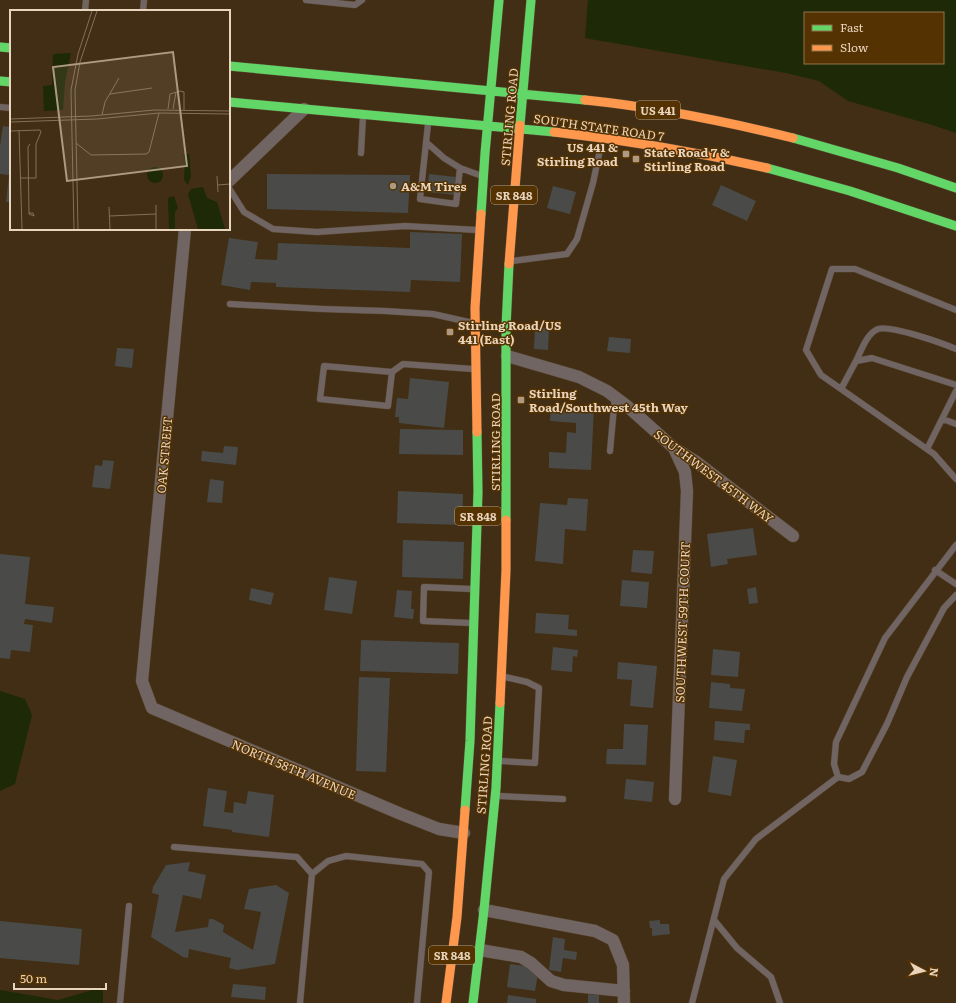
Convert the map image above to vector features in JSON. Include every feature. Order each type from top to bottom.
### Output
[{"type":"main road","name":"STIRLING ROAD","points":[[446,1003],[457,917],[470,741],[478,473],[475,308],[483,177],[499,0]]},
{"type":"main road","name":"STIRLING ROAD","points":[[473,1003],[480,950],[495,796],[506,570],[506,327],[509,261],[531,0]]},
{"type":"main road","points":[[0,47],[10,48]]},
{"type":"main road","name":"SOUTH STATE ROAD 7","points":[[230,66],[523,93],[615,103],[676,113],[740,125],[832,148],[898,168],[956,188]]},
{"type":"main road","points":[[0,81],[10,82]]},
{"type":"main road","name":"SOUTH STATE ROAD 7","points":[[230,102],[520,128],[602,138],[692,152],[750,164],[853,192],[910,209],[956,226]]},
{"type":"main road","points":[[478,473],[488,476]]},
{"type":"main road","points":[[496,485],[507,510]]},
{"type":"street","points":[[230,180],[304,109]]},
{"type":"street","name":"OAK STREET","points":[[142,681],[185,230]]},
{"type":"street","name":"SOUTHWEST 45TH WAY","points":[[507,356],[579,377],[608,390],[674,448],[695,461],[793,536]]},
{"type":"street","name":"SOUTHWEST 59TH COURT","points":[[674,448],[685,472],[687,491],[675,799]]},
{"type":"street","name":"NORTH 58TH AVENUE","points":[[142,681],[152,708],[407,817],[439,829],[464,833]]},
{"type":"street","points":[[480,950],[521,957],[531,963],[551,981],[624,997],[623,965],[613,940],[595,931],[484,910]]},
{"type":"lane","points":[[85,10],[86,0]]},
{"type":"lane","points":[[143,10],[144,0]]},
{"type":"lane","points":[[306,0],[355,5],[362,0]]},
{"type":"lane","points":[[0,107],[10,108]]},
{"type":"lane","points":[[361,153],[363,115]]},
{"type":"lane","points":[[428,120],[420,199],[456,204],[460,168]]},
{"type":"lane","points":[[509,261],[567,254],[577,239],[593,183],[602,138]]},
{"type":"lane","points":[[426,142],[444,158],[460,168],[483,177]]},
{"type":"lane","points":[[230,190],[244,212],[272,229],[316,232],[405,226],[480,230]]},
{"type":"lane","points":[[956,310],[855,269],[832,269],[806,350],[821,375],[934,454],[956,480]]},
{"type":"lane","points":[[230,304],[323,310],[385,311],[433,314],[475,324]]},
{"type":"lane","points":[[841,389],[866,340],[878,329],[892,328],[948,345],[956,349]]},
{"type":"lane","points":[[856,361],[872,358],[956,385]]},
{"type":"lane","points":[[392,372],[388,406],[320,399],[324,366],[392,372],[403,364],[476,369]]},
{"type":"lane","points":[[927,449],[956,391]]},
{"type":"lane","points":[[610,451],[615,396]]},
{"type":"lane","points":[[943,419],[956,424]]},
{"type":"lane","points":[[838,778],[834,764],[836,742],[885,638],[956,544]]},
{"type":"lane","points":[[936,570],[956,584]]},
{"type":"lane","points":[[474,624],[423,621],[424,587],[475,590]]},
{"type":"lane","points":[[692,1003],[724,879],[756,838],[838,778],[849,779],[862,772],[887,724],[908,677],[944,608],[956,595]]},
{"type":"lane","points":[[497,761],[535,763],[539,688],[527,682],[501,676]]},
{"type":"lane","points":[[495,796],[563,799]]},
{"type":"lane","points":[[174,847],[297,857],[312,874]]},
{"type":"lane","points":[[300,1003],[312,874],[328,860],[346,856],[422,864],[430,872],[417,1003]]},
{"type":"lane","points":[[120,1003],[129,906]]},
{"type":"lane","points":[[714,920],[737,948],[771,977],[780,1003]]},
{"type":"shaded area","points":[[588,0],[956,0],[956,133],[848,101],[819,81],[786,73],[585,38]]},
{"type":"shaded area","points":[[0,691],[25,699],[32,715],[15,784],[0,791]]},
{"type":"shaded area","points":[[103,987],[103,1003],[0,1003],[0,990],[58,1000]]},
{"type":"building","points":[[3,126],[10,127],[10,202],[6,202],[9,175],[0,174],[0,146]]},
{"type":"building","points":[[267,174],[410,175],[408,213],[267,209]]},
{"type":"building","points":[[429,174],[456,177],[455,195],[427,192]]},
{"type":"building","points":[[721,185],[756,201],[747,221],[712,205]]},
{"type":"building","points":[[553,186],[576,192],[570,214],[547,208]]},
{"type":"building","points":[[410,232],[462,234],[460,282],[411,280],[410,292],[276,287],[276,283],[251,282],[250,290],[221,285],[229,238],[258,242],[255,259],[277,260],[278,243],[410,248]]},
{"type":"building","points":[[535,327],[549,328],[548,350],[534,349]]},
{"type":"building","points":[[609,337],[631,339],[630,353],[607,351]]},
{"type":"building","points":[[117,348],[134,349],[132,368],[115,366]]},
{"type":"building","points":[[410,378],[449,382],[444,428],[399,423],[399,417],[395,417],[397,398],[408,399]]},
{"type":"building","points":[[551,405],[594,407],[591,470],[549,468],[549,452],[566,453],[567,432],[576,433],[576,423],[550,421]]},
{"type":"building","points":[[400,429],[463,430],[463,455],[399,454]]},
{"type":"building","points":[[224,446],[238,447],[236,465],[201,461],[202,451],[223,453]]},
{"type":"building","points":[[103,460],[114,461],[110,489],[92,487],[95,465],[102,466]]},
{"type":"building","points":[[210,479],[224,481],[222,503],[207,502]]},
{"type":"building","points":[[398,491],[463,494],[462,525],[397,523]]},
{"type":"building","points":[[568,498],[588,499],[586,531],[565,529],[563,564],[535,561],[540,503],[567,505]]},
{"type":"building","points":[[753,528],[757,555],[727,559],[728,564],[711,567],[707,534]]},
{"type":"building","points":[[403,540],[464,542],[463,579],[402,577]]},
{"type":"building","points":[[633,550],[654,551],[652,574],[631,572]]},
{"type":"building","points":[[0,554],[30,557],[25,604],[54,607],[52,623],[25,619],[24,624],[33,625],[30,652],[11,650],[10,659],[0,658]]},
{"type":"building","points":[[329,577],[357,581],[352,614],[324,610]]},
{"type":"building","points":[[622,580],[649,582],[647,608],[620,606]]},
{"type":"building","points":[[756,587],[758,603],[749,604],[747,589]]},
{"type":"building","points":[[251,588],[274,593],[271,605],[249,600]]},
{"type":"building","points":[[397,590],[412,591],[411,609],[414,609],[413,619],[394,617]]},
{"type":"building","points":[[536,613],[569,615],[568,629],[577,630],[577,636],[535,633]]},
{"type":"building","points":[[361,640],[459,643],[458,674],[360,671]]},
{"type":"building","points":[[553,647],[578,650],[577,657],[573,656],[572,672],[551,670]]},
{"type":"building","points":[[713,649],[740,652],[738,677],[711,675]]},
{"type":"building","points":[[618,662],[657,666],[653,708],[630,706],[632,680],[617,679]]},
{"type":"building","points":[[359,677],[390,678],[386,772],[356,771]]},
{"type":"building","points":[[711,682],[730,684],[730,688],[745,689],[742,711],[709,708]]},
{"type":"building","points":[[715,721],[750,724],[750,730],[745,730],[744,743],[714,740]]},
{"type":"building","points":[[624,724],[648,725],[646,765],[606,764],[607,749],[623,749]]},
{"type":"building","points":[[713,756],[737,760],[731,796],[708,792]]},
{"type":"building","points":[[626,779],[654,782],[652,802],[624,799]]},
{"type":"building","points":[[208,788],[227,791],[224,812],[233,813],[234,802],[246,804],[248,791],[274,795],[269,837],[203,826]]},
{"type":"building","points":[[190,862],[188,871],[206,875],[201,899],[183,895],[175,932],[208,927],[209,919],[213,919],[224,925],[223,932],[253,950],[261,912],[244,909],[249,889],[276,885],[289,893],[275,964],[237,970],[229,968],[231,958],[189,949],[188,958],[183,957],[151,937],[159,895],[152,893],[153,887],[166,865]]},
{"type":"building","points":[[660,920],[660,924],[669,924],[670,934],[652,936],[652,928],[650,928],[649,921]]},
{"type":"building","points":[[0,921],[82,929],[79,965],[0,958]]},
{"type":"building","points":[[553,937],[565,939],[564,950],[577,952],[576,960],[563,958],[561,972],[549,970]]},
{"type":"building","points":[[510,964],[539,968],[535,991],[507,987]]},
{"type":"building","points":[[233,984],[266,987],[265,1000],[231,997]]},
{"type":"building","points":[[588,994],[599,995],[599,1003],[588,1003]]},
{"type":"building","points":[[508,995],[536,999],[536,1003],[507,1003]]},
{"type":"traffic: fast","points":[[481,214],[499,0]]},
{"type":"traffic: fast","points":[[520,125],[531,0]]},
{"type":"traffic: fast","points":[[0,47],[10,48]]},
{"type":"traffic: fast","points":[[230,66],[585,100]]},
{"type":"traffic: fast","points":[[0,81],[10,82]]},
{"type":"traffic: fast","points":[[230,102],[554,132]]},
{"type":"traffic: fast","points":[[793,138],[898,168],[956,188]]},
{"type":"traffic: fast","points":[[767,168],[850,191],[956,226]]},
{"type":"traffic: fast","points":[[506,520],[506,327],[509,264]]},
{"type":"traffic: fast","points":[[465,810],[470,741],[478,492],[477,432]]},
{"type":"traffic: fast","points":[[473,1003],[496,788],[500,703]]},
{"type":"traffic: slow","points":[[585,100],[637,106],[689,115],[793,138]]},
{"type":"traffic: slow","points":[[509,264],[520,125]]},
{"type":"traffic: slow","points":[[554,132],[661,147],[767,168]]},
{"type":"traffic: slow","points":[[477,432],[475,308],[481,214]]},
{"type":"traffic: slow","points":[[500,703],[506,570],[506,520]]},
{"type":"traffic: slow","points":[[446,1003],[457,917],[465,810]]},
{"type":"place","name":"US 441 & Stirling Road","points":[[626,154]]},
{"type":"place","name":"State Road 7 & Stirling Road","points":[[636,159]]},
{"type":"place","name":"A&M Tires","points":[[393,186]]},
{"type":"place","name":"Stirling Road/US 441 (East)","points":[[450,332]]},
{"type":"place","name":"Stirling Road/Southwest 45th Way","points":[[521,400]]}]
